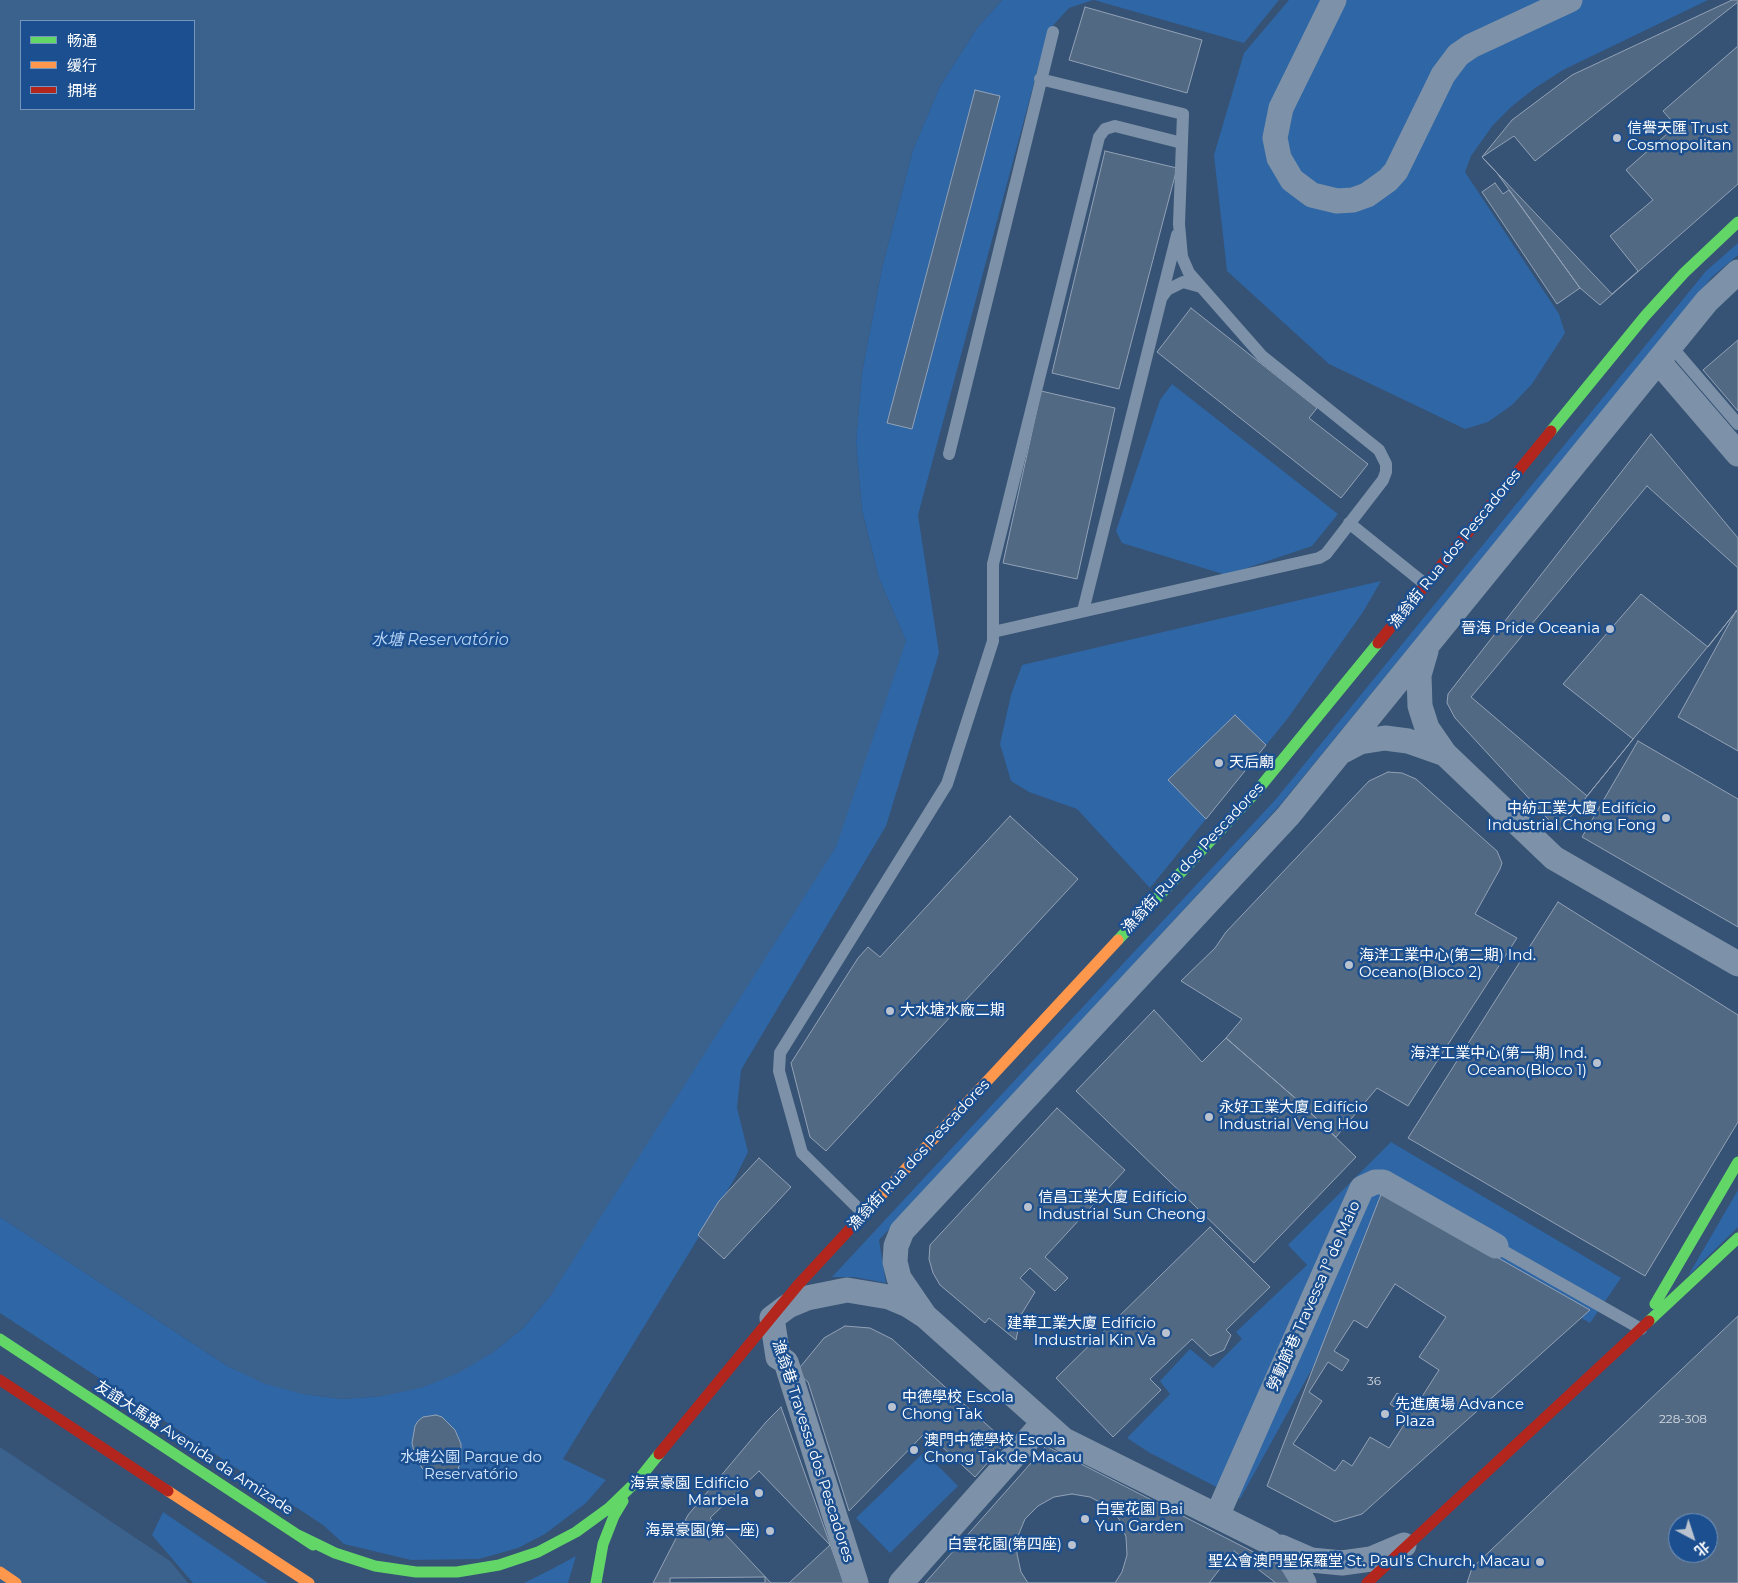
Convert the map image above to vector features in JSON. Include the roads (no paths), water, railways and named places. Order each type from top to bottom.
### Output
[{"type":"main road","name":"漁翁街 Rua dos Pescadores","points":[[635,1483],[798,1285],[1256,792],[1645,316],[1684,272],[1738,222]]},
{"type":"main road","points":[[1641,1329],[1738,1162]]},
{"type":"main road","points":[[1367,1583],[1738,1238]]},
{"type":"main road","name":"友誼大馬路 Avenida da Amizade","points":[[0,1339],[354,1572]]},
{"type":"main road","points":[[0,1380],[309,1583]]},
{"type":"main road","points":[[298,1534],[348,1558],[388,1568],[436,1573],[478,1569],[519,1559],[557,1543],[609,1508],[635,1483]]},
{"type":"main road","points":[[596,1583],[603,1544],[614,1516],[635,1483]]},
{"type":"main road","points":[[279,1563],[301,1583]]},
{"type":"main road","points":[[0,1572],[16,1583]]},
{"type":"street","points":[[1334,0],[1282,108],[1275,138],[1279,158],[1292,180],[1312,195],[1337,201],[1353,200],[1367,195],[1388,180],[1396,171],[1443,75],[1458,55],[1471,46],[1570,0]]},
{"type":"street","points":[[925,1316],[899,1278],[895,1262],[896,1246],[902,1231],[1288,816],[1707,301],[1738,272]]},
{"type":"street","points":[[1664,354],[1738,454]]},
{"type":"street","points":[[1437,632],[1422,660],[1418,691],[1424,721],[1435,742],[1445,754],[1554,858],[1738,964]]},
{"type":"street","points":[[1333,760],[1355,744],[1385,738],[1408,741],[1445,754]]},
{"type":"street","name":"勞動節巷 Travessa 1º de Maio","points":[[1218,1516],[1362,1188],[1375,1182],[1383,1182],[1487,1246]]},
{"type":"street","points":[[772,1318],[788,1306],[807,1298],[847,1290],[888,1297],[908,1305],[925,1316],[1064,1440],[1269,1542],[1311,1560],[1347,1563],[1371,1559],[1391,1552],[1423,1531]]},
{"type":"street","name":"漁翁巷 Travessa dos Pescadores","points":[[772,1318],[778,1357],[786,1362],[856,1583]]},
{"type":"street","points":[[901,1583],[1044,1422]]},
{"type":"street","points":[[1269,1542],[1289,1558],[1304,1583]]},
{"type":"lane","points":[[949,454],[1052,32]]},
{"type":"lane","points":[[993,632],[1319,558],[1326,554],[1383,480],[1386,464],[1379,450],[1262,356],[1190,273],[1182,257],[1180,224],[1183,114],[1040,79]]},
{"type":"lane","points":[[864,1214],[802,1153],[778,1062],[780,1053],[947,784],[993,641],[993,564],[1100,137],[1105,129],[1115,126],[1182,142]]},
{"type":"lane","points":[[1083,611],[1180,224]]},
{"type":"lane","points":[[1162,298],[1167,290],[1183,282],[1191,283],[1204,290]]},
{"type":"lane","points":[[1664,354],[1738,424]]},
{"type":"lane","points":[[1349,523],[1426,584]]},
{"type":"lane","name":"勞動節巷 Travessa 1º de Maio","points":[[1487,1246],[1641,1329]]},
{"type":"water","name":"水塘 Reservatório","points":[[0,0],[1002,0],[977,28],[940,86],[913,150],[882,268],[862,373],[856,442],[862,511],[879,578],[906,641],[836,847],[551,1295],[523,1328],[492,1353],[458,1373],[421,1388],[382,1396],[342,1399],[303,1394],[265,1384],[229,1367],[0,1217]]},
{"type":"water","points":[[0,1447],[170,1561],[188,1583],[0,1583]]},
{"type":"place","name":"信譽天匯 Trust Cosmopolitan","points":[[1617,138]]},
{"type":"place","name":"晉海 Pride Oceania","points":[[1610,629]]},
{"type":"place","name":"天后廟","points":[[1219,763]]},
{"type":"place","name":"中紡工業大廈 Edifício Industrial Chong Fong","points":[[1666,818]]},
{"type":"place","name":"海洋工業中心(第二期) Ind. Oceano(Bloco 2)","points":[[1349,965]]},
{"type":"place","name":"大水塘水廠二期","points":[[890,1011]]},
{"type":"place","name":"海洋工業中心(第一期) Ind. Oceano(Bloco 1)","points":[[1597,1063]]},
{"type":"place","name":"永好工業大廈 Edifício Industrial Veng Hou","points":[[1209,1117]]},
{"type":"place","name":"信昌工業大廈 Edifício Industrial Sun Cheong","points":[[1028,1207]]},
{"type":"place","name":"建華工業大廈 Edifício Industrial Kin Va","points":[[1166,1333]]},
{"type":"place","name":"中德學校 Escola Chong Tak","points":[[892,1407]]},
{"type":"place","name":"先進廣場 Advance Plaza","points":[[1385,1414]]},
{"type":"place","name":"澳門中德學校 Escola Chong Tak de Macau","points":[[914,1450]]},
{"type":"place","name":"海景豪園 Edifício Marbela","points":[[759,1493]]},
{"type":"place","name":"白雲花園 Bai Yun Garden","points":[[1085,1519]]},
{"type":"place","name":"海景豪園(第一座)","points":[[770,1531]]},
{"type":"place","name":"白雲花園(第四座)","points":[[1072,1545]]},
{"type":"place","name":"聖公會澳門聖保羅堂 St. Paul's Church, Macau","points":[[1540,1562]]},
{"type":"park label","name":"水塘公園 Parque do Reservatório","points":[[471,1466]]}]
